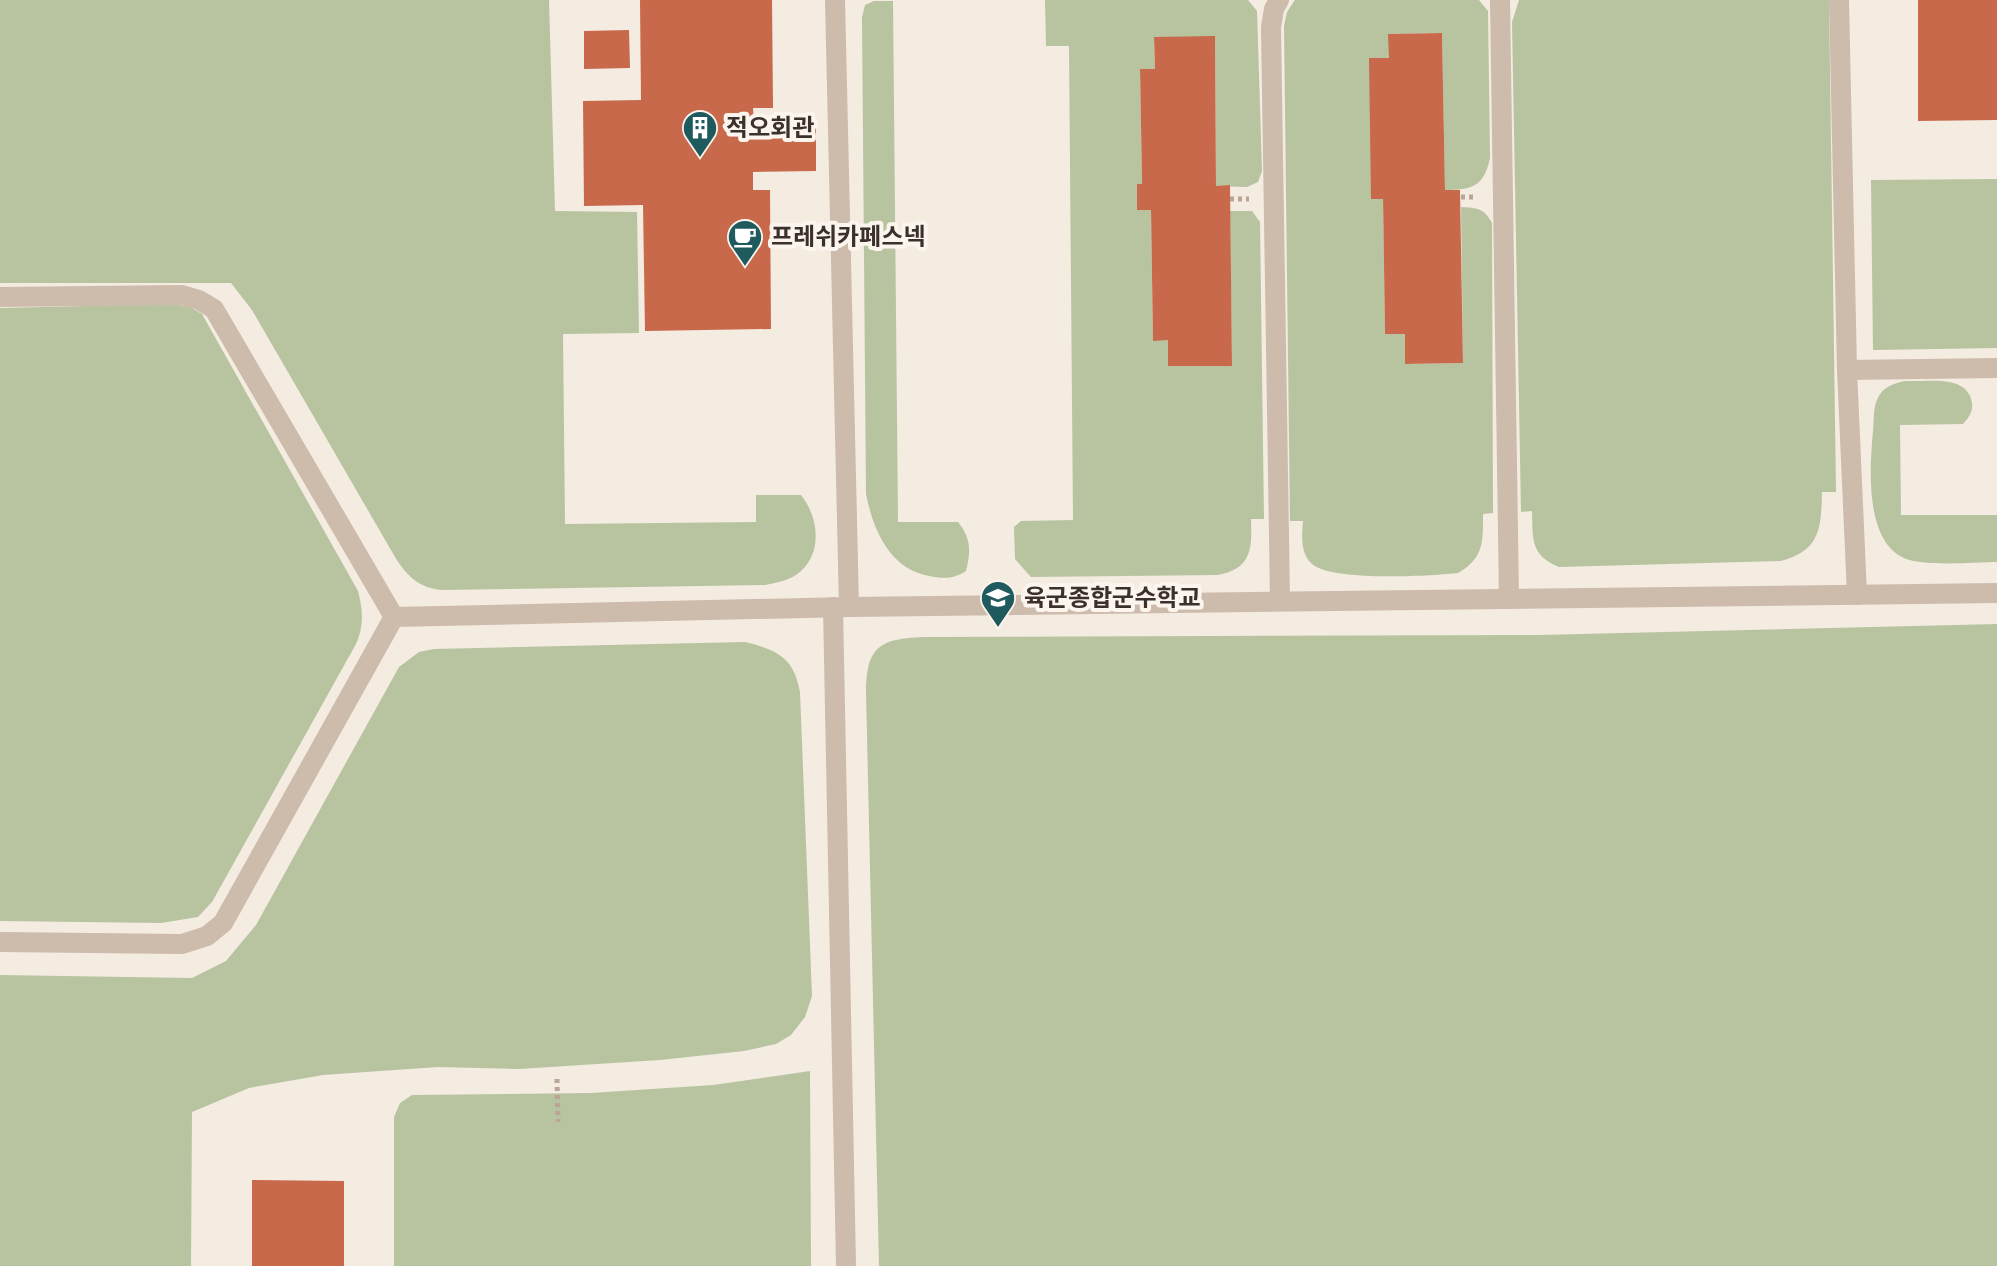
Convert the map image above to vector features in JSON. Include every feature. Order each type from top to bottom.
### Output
[{"type":"street","points":[[835,0],[846,1266]]},
{"type":"street","points":[[1279,0],[1271,27],[1280,601]]},
{"type":"street","points":[[1500,0],[1509,599]]},
{"type":"street","points":[[1839,0],[1847,370],[1857,595]]},
{"type":"street","points":[[0,297],[182,295],[214,309],[394,617]]},
{"type":"street","points":[[1847,370],[1997,368]]},
{"type":"street","points":[[394,617],[841,607],[1997,593]]},
{"type":"street","points":[[0,942],[182,944],[207,936],[223,923],[394,617]]},
{"type":"path","points":[[557,1079],[558,1122]]},
{"type":"green space","points":[[0,0],[549,0],[555,211],[637,212],[639,333],[563,334],[565,524],[756,522],[756,495],[801,495],[812,515],[816,537],[811,558],[805,567],[789,579],[765,585],[442,590],[414,580],[395,557],[252,310],[231,283],[0,283]]},
{"type":"green space","points":[[1045,0],[1248,0],[1257,11],[1262,171],[1258,182],[1247,187],[1216,186],[1215,37],[1154,38],[1155,69],[1140,69],[1142,184],[1137,185],[1137,209],[1151,210],[1153,340],[1168,340],[1168,366],[1232,365],[1230,211],[1252,211],[1260,222],[1264,519],[1251,519],[1248,556],[1238,568],[1229,572],[1218,575],[1031,577],[1015,559],[1014,527],[1021,521],[1073,520],[1069,46],[1046,46]]},
{"type":"green space","points":[[1295,0],[1479,0],[1488,11],[1490,158],[1481,180],[1470,187],[1445,190],[1442,33],[1389,34],[1389,58],[1370,58],[1372,199],[1383,199],[1385,334],[1405,334],[1406,364],[1463,363],[1461,207],[1480,210],[1492,223],[1493,513],[1483,514],[1480,548],[1473,561],[1458,573],[1381,576],[1321,569],[1311,563],[1305,554],[1303,521],[1290,521],[1284,26],[1287,12]]},
{"type":"green space","points":[[1519,0],[1829,0],[1836,492],[1822,492],[1819,528],[1816,537],[1804,551],[1781,561],[1559,567],[1538,551],[1533,538],[1532,511],[1521,512],[1512,22]]},
{"type":"green space","points":[[874,1],[893,1],[898,522],[958,522],[968,539],[968,564],[966,571],[948,578],[915,572],[894,556],[873,521],[866,494],[862,17],[865,5]]},
{"type":"green space","points":[[1997,179],[1997,348],[1873,350],[1871,180]]},
{"type":"green space","points":[[174,304],[190,307],[202,314],[358,591],[362,618],[359,637],[212,902],[198,917],[161,923],[0,921],[0,308]]},
{"type":"green space","points":[[1906,381],[1942,381],[1959,385],[1970,396],[1972,408],[1963,424],[1900,425],[1901,515],[1997,515],[1997,562],[1913,561],[1891,549],[1882,535],[1872,501],[1875,407],[1885,389]]},
{"type":"green space","points":[[1997,624],[1997,1266],[879,1266],[866,691],[869,664],[873,655],[886,643],[923,637],[1539,635]]},
{"type":"green space","points":[[745,642],[767,648],[783,657],[794,671],[800,692],[812,996],[805,1017],[791,1035],[776,1044],[744,1051],[660,1060],[519,1069],[438,1067],[323,1075],[249,1088],[192,1112],[191,1266],[0,1266],[0,975],[192,978],[226,961],[256,925],[399,667],[419,652],[434,649]]},
{"type":"green space","points":[[810,1071],[811,1266],[394,1266],[394,1117],[400,1103],[412,1095],[591,1093],[713,1085]]},
{"type":"building","name":"적오회관","points":[[640,0],[772,0],[773,108],[753,108],[754,125],[816,124],[816,171],[753,172],[753,190],[770,190],[771,329],[645,331],[643,205],[584,206],[583,101],[641,100]]},
{"type":"building","points":[[1918,0],[1997,0],[1997,120],[1918,121]]},
{"type":"building","points":[[629,30],[630,68],[584,69],[584,31]]},
{"type":"building","points":[[1442,33],[1445,190],[1460,190],[1463,363],[1405,364],[1405,334],[1385,334],[1383,199],[1371,199],[1369,58],[1389,58],[1388,34]]},
{"type":"building","points":[[1215,36],[1216,186],[1230,185],[1232,366],[1168,366],[1168,340],[1153,341],[1151,210],[1137,210],[1137,184],[1142,184],[1140,69],[1155,69],[1154,37]]},
{"type":"building","points":[[252,1180],[344,1181],[344,1266],[252,1266]]},
{"type":"place","name":"적오회관","points":[[700,159]]},
{"type":"place","name":"프레쉬카페스넥","points":[[745,268]]},
{"type":"place","name":"육군종합군수학교","points":[[998,629]]}]
